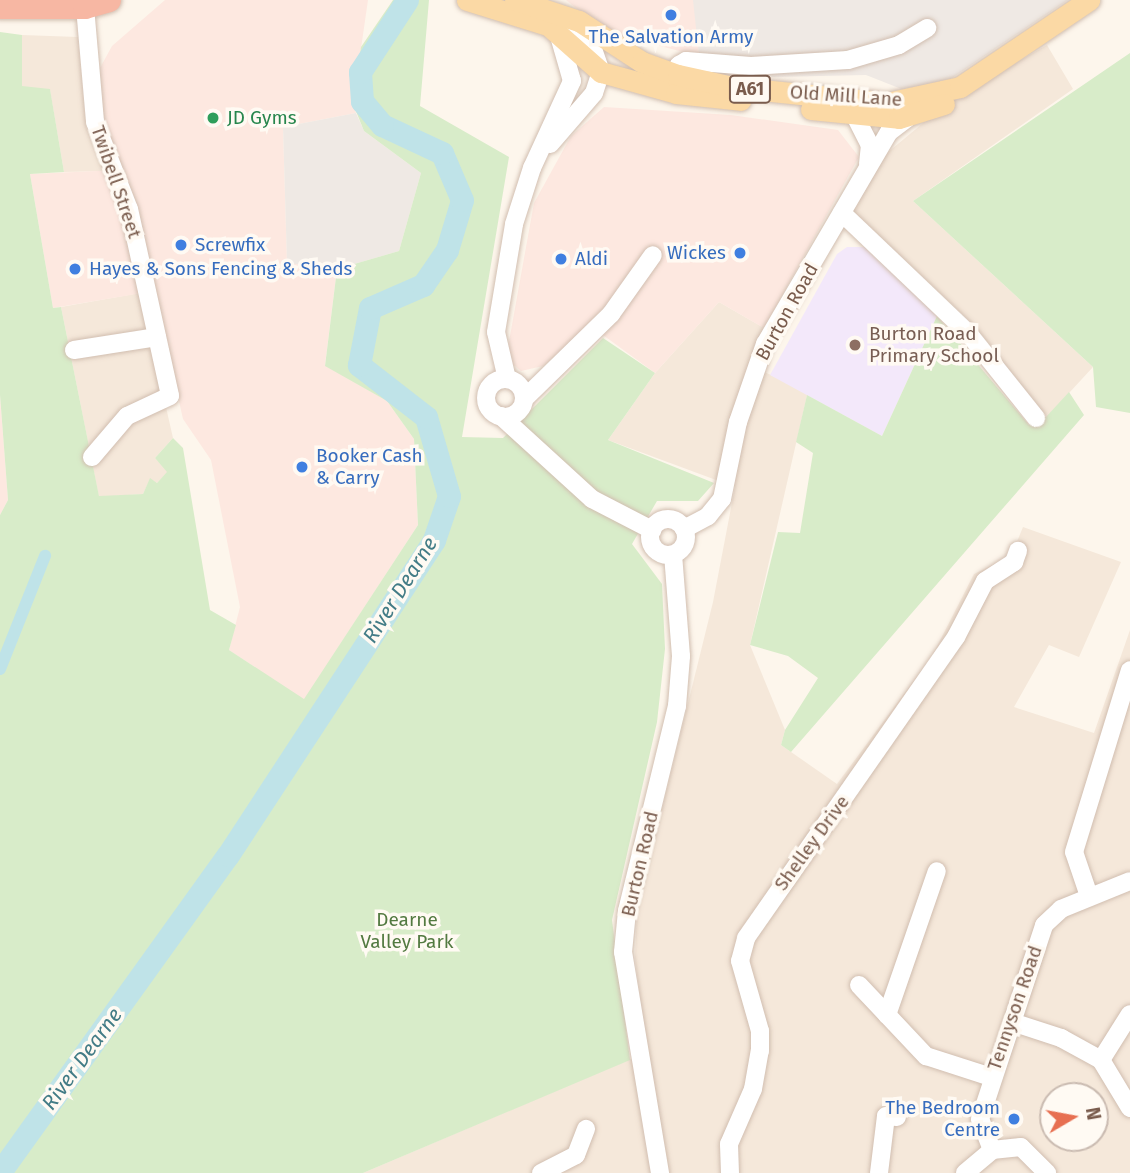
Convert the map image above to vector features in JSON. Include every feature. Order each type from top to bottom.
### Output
[{"type":"highway","points":[[0,20],[52,20],[109,0]]},
{"type":"highway","points":[[0,7],[85,7]]},
{"type":"main road","name":"Old Mill Lane","points":[[467,0],[556,22],[599,76],[887,103],[960,87]]},
{"type":"main road","name":"Old Mill Lane","points":[[514,0],[652,66],[677,84],[855,116],[910,116],[945,103],[960,87]]},
{"type":"main road","name":"A61","points":[[960,87],[1089,0]]},
{"type":"street","name":"Twibell Street","points":[[85,7],[95,122],[129,209],[170,396],[127,416],[92,457]]},
{"type":"street","points":[[531,444],[522,405],[504,382],[490,345],[496,332],[514,223],[532,168],[568,97],[570,63],[556,22]]},
{"type":"street","points":[[677,84],[679,65],[695,59],[751,66],[848,60],[899,45],[927,28]]},
{"type":"street","points":[[568,97],[599,76],[652,66]]},
{"type":"street","points":[[532,168],[594,93],[599,76]]},
{"type":"street","points":[[855,116],[870,145],[867,167]]},
{"type":"street","name":"Burton Road","points":[[660,1173],[623,953],[627,911],[677,706],[681,656],[673,555],[684,547],[684,529],[708,516],[722,499],[738,422],[765,344],[867,167],[892,128],[910,116]]},
{"type":"street","points":[[842,213],[968,333],[1036,418]]},
{"type":"street","points":[[500,416],[522,405],[611,314],[653,255]]},
{"type":"street","points":[[74,350],[157,337]]},
{"type":"street","points":[[558,368],[504,382],[486,402],[555,469],[592,499],[652,530]]},
{"type":"street","points":[[652,530],[670,519],[684,529]]},
{"type":"street","points":[[652,530],[653,547],[673,555]]},
{"type":"street","name":"Shelley Drive","points":[[730,1173],[729,1144],[752,1089],[760,1051],[758,1023],[740,961],[746,938],[956,637],[985,580],[1014,562],[1018,551]]},
{"type":"street","points":[[1089,896],[1074,852],[1130,670]]},
{"type":"street","points":[[887,1015],[937,871]]},
{"type":"street","name":"Tennyson Road","points":[[992,1150],[980,1119],[991,1077],[1044,925],[1089,896],[1130,881]]},
{"type":"street","points":[[859,985],[926,1056],[991,1077]]},
{"type":"street","points":[[1101,1060],[1130,1014]]},
{"type":"street","points":[[1012,1023],[1062,1038],[1101,1060],[1130,1108]]},
{"type":"street","points":[[880,1173],[886,1116],[897,1117]]},
{"type":"street","points":[[541,1173],[576,1155],[586,1129]]},
{"type":"street","points":[[965,1173],[992,1150],[1021,1147],[1047,1173]]},
{"type":"shaded area","points":[[165,0],[368,0],[353,104],[356,113],[283,127],[287,263],[337,269],[325,365],[387,401],[414,439],[418,525],[304,700],[229,650],[240,607],[211,460],[183,419],[154,291],[53,308],[30,174],[119,170],[101,113],[100,68],[112,46]]},
{"type":"shaded area","points":[[566,0],[696,0],[699,56],[606,32]]},
{"type":"shaded area","points":[[693,0],[1068,0],[940,86],[904,90],[866,75],[773,77],[699,56]]},
{"type":"shaded area","points":[[22,35],[78,37],[86,127],[104,171],[64,172],[50,90],[21,87]]},
{"type":"shaded area","points":[[1047,45],[1073,89],[913,201],[1093,367],[1046,418],[975,326],[853,211],[887,153],[951,100]]},
{"type":"shaded area","points":[[604,107],[731,115],[838,130],[859,157],[764,328],[719,302],[655,373],[592,327],[543,366],[521,371],[510,362],[508,347],[534,203],[571,136]]},
{"type":"shaded area","points":[[356,113],[364,131],[421,173],[399,251],[337,269],[287,263],[283,127]]},
{"type":"shaded area","name":"Burton Road Primary School","points":[[847,247],[864,247],[937,316],[882,436],[770,375],[837,254]]},
{"type":"shaded area","points":[[140,293],[173,438],[155,458],[168,472],[157,483],[150,479],[143,494],[99,497],[61,307]]},
{"type":"shaded area","points":[[719,302],[764,328],[748,365],[808,391],[750,645],[785,730],[781,745],[837,784],[932,656],[974,574],[1011,556],[1023,527],[1121,562],[1079,657],[1049,645],[1014,707],[1094,733],[1130,630],[1130,1173],[363,1173],[647,1052],[635,958],[637,910],[713,602],[735,487],[608,440],[655,373]]},
{"type":"shaded area","points":[[0,396],[8,500],[0,515]]},
{"type":"green space","name":"Dearne Valley Park","points":[[393,0],[429,0],[420,106],[509,157],[462,437],[503,438],[603,338],[655,373],[608,440],[714,483],[698,501],[657,501],[632,544],[662,584],[665,649],[657,722],[612,920],[630,1060],[363,1173],[0,1173],[0,515],[8,500],[0,395],[0,32],[22,35],[22,86],[50,89],[64,172],[30,174],[53,308],[61,307],[99,496],[143,494],[150,478],[157,483],[167,472],[155,458],[173,438],[183,448],[210,610],[236,625],[229,650],[304,699],[418,525],[414,439],[387,401],[325,366],[337,269],[399,251],[421,173],[364,131],[353,104],[361,47]]},
{"type":"green space","points":[[1130,53],[1130,413],[1096,407],[1093,367],[913,201]]},
{"type":"green space","points":[[937,316],[1029,425],[1046,417],[1069,392],[1084,415],[791,752],[781,745],[785,730],[818,678],[788,656],[750,645],[778,532],[800,533],[813,453],[796,442],[807,395],[882,436]]},
{"type":"waterway","name":"River Dearne","points":[[0,1172],[228,855],[434,540],[449,496],[426,417],[359,365],[370,308],[423,285],[447,250],[462,200],[442,153],[382,125],[362,101],[360,72],[407,0]]},
{"type":"waterway","points":[[0,669],[45,556]]},
{"type":"place","name":"The Salvation Army","points":[[671,15]]},
{"type":"place","name":"JD Gyms","points":[[213,118]]},
{"type":"place","name":"Screwfix","points":[[181,245]]},
{"type":"place","name":"Wickes","points":[[740,253]]},
{"type":"place","name":"Aldi","points":[[561,259]]},
{"type":"place","name":"Hayes & Sons Fencing & Sheds","points":[[75,269]]},
{"type":"place","name":"Burton Road Primary School","points":[[855,345]]},
{"type":"place","name":"Booker Cash & Carry","points":[[302,467]]},
{"type":"place","name":"The Bedroom Centre","points":[[1014,1119]]}]
